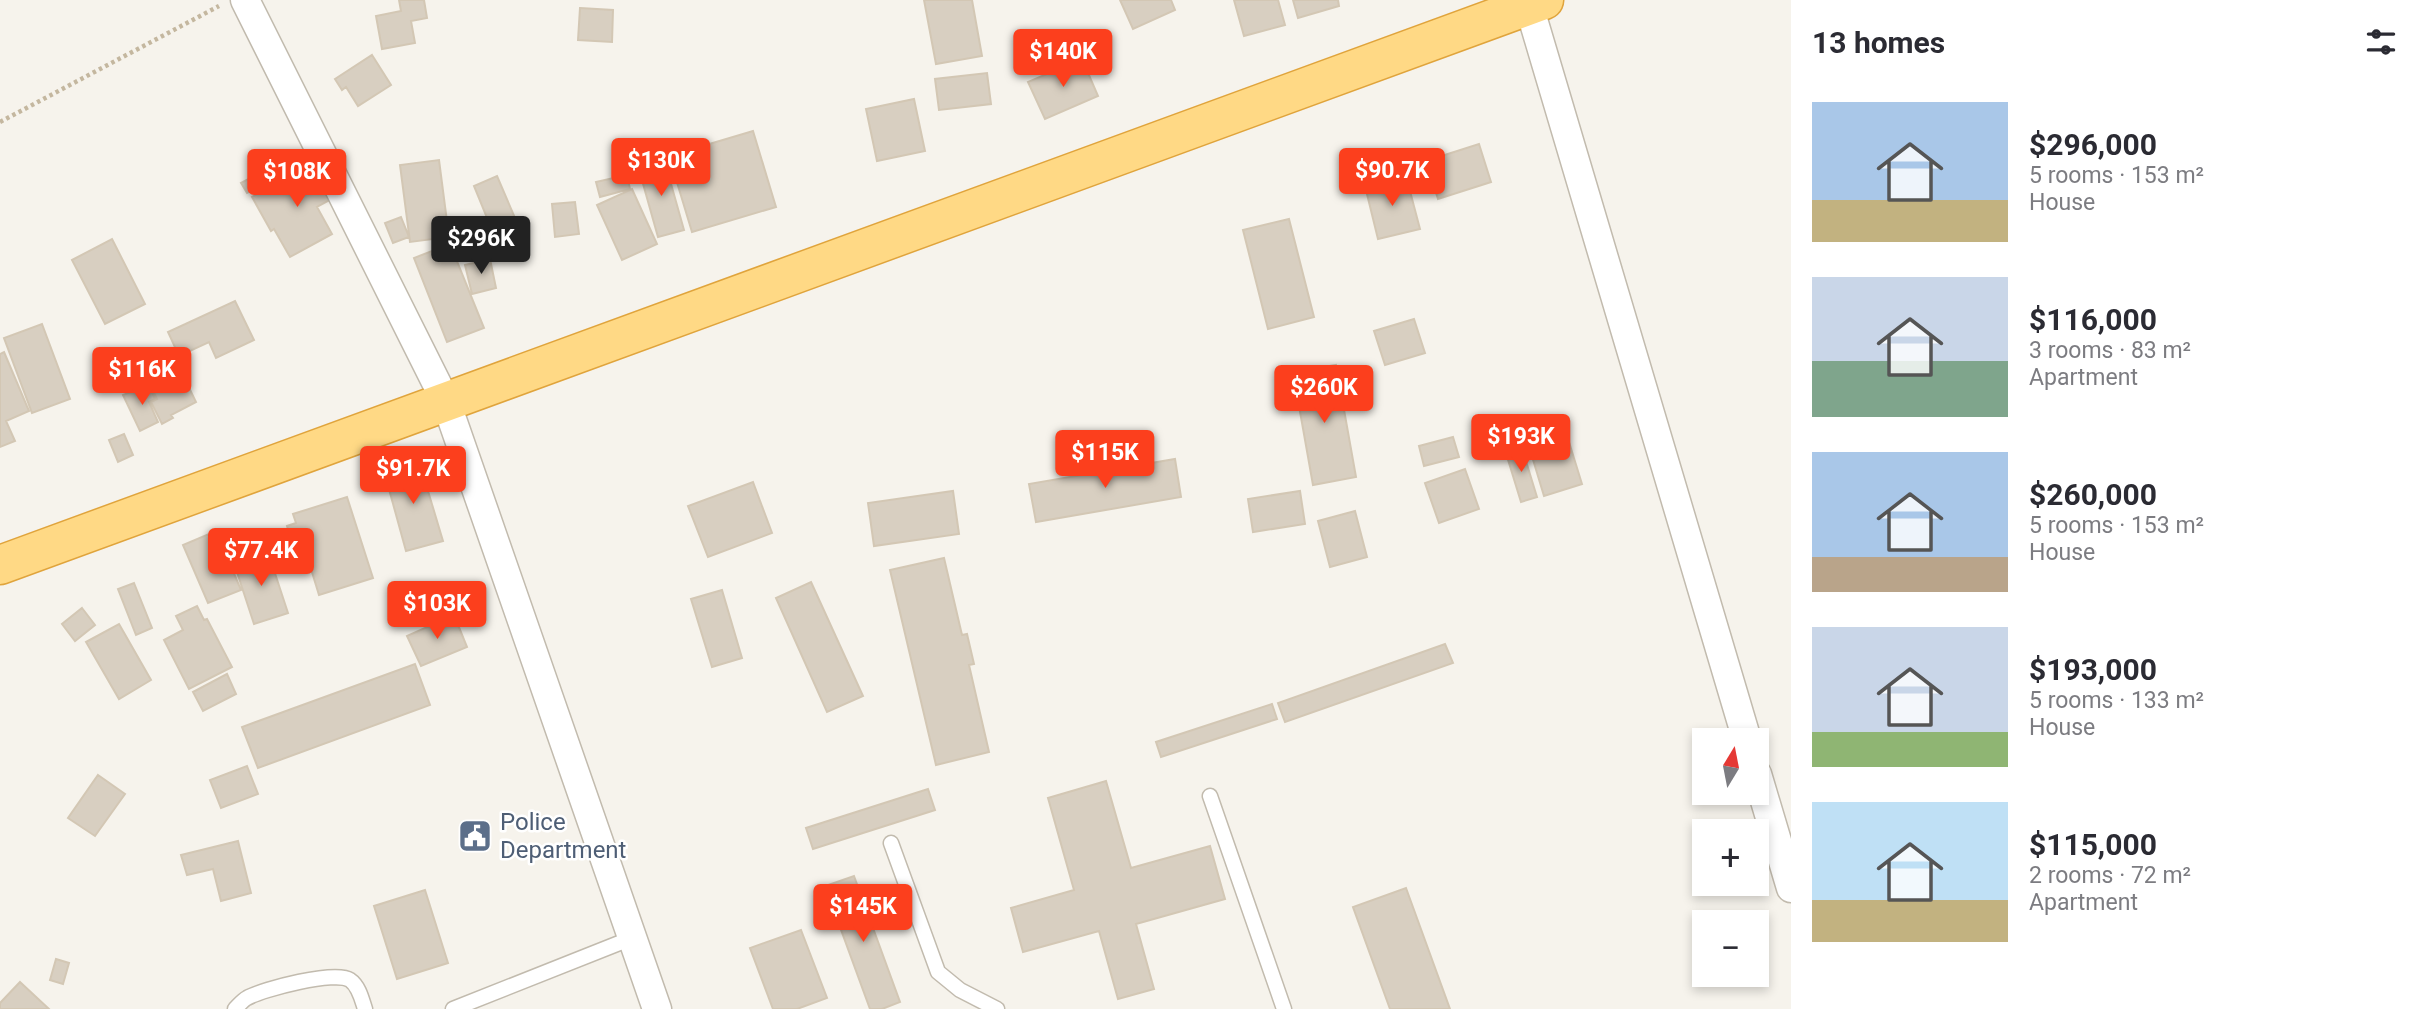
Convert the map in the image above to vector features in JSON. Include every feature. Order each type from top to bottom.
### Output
[{"type":"highway","points":[[0,565],[1537,3]]},
{"type":"street","points":[[245,0],[446,402],[657,1009]]},
{"type":"street","points":[[1537,3],[1744,728]]},
{"type":"street","points":[[1766,805],[1791,888]]},
{"type":"lane","points":[[1210,796],[1284,1009]]},
{"type":"lane","points":[[891,843],[938,972],[960,990],[997,1009]]},
{"type":"lane","points":[[453,1009],[632,938]]},
{"type":"lane","points":[[235,1009],[246,998],[301,981],[338,976],[349,978],[356,985],[365,1009]]},
{"type":"path","points":[[0,122],[229,0]]},
{"type":"building","points":[[399,0],[424,0],[427,18],[411,21],[415,43],[382,49],[376,16],[401,11]]},
{"type":"building","points":[[924,0],[972,0],[982,56],[936,64]]},
{"type":"building","points":[[1120,0],[1171,0],[1175,10],[1133,29]]},
{"type":"building","points":[[1234,0],[1278,0],[1285,25],[1244,36]]},
{"type":"building","points":[[1293,0],[1338,0],[1339,6],[1298,18]]},
{"type":"building","points":[[580,8],[613,10],[612,42],[578,40]]},
{"type":"building","points":[[372,55],[391,85],[358,106],[346,87],[342,90],[335,79]]},
{"type":"building","points":[[1082,59],[1098,96],[1045,119],[1028,82]]},
{"type":"building","points":[[987,73],[991,104],[939,110],[935,79]]},
{"type":"building","points":[[914,99],[925,151],[877,161],[866,109]]},
{"type":"building","points":[[753,131],[776,207],[692,232],[669,156]]},
{"type":"building","points":[[1479,144],[1491,182],[1438,199],[1426,161]]},
{"type":"building","points":[[664,159],[684,230],[658,237],[638,166]]},
{"type":"building","points":[[439,160],[449,237],[410,242],[400,165]]},
{"type":"building","points":[[281,162],[287,172],[247,193],[241,183]]},
{"type":"building","points":[[316,162],[335,197],[317,207],[332,234],[290,257],[274,229],[271,231],[252,197]]},
{"type":"building","points":[[627,175],[630,189],[600,197],[596,182]]},
{"type":"building","points":[[497,176],[518,225],[494,235],[474,186]]},
{"type":"building","points":[[1406,176],[1420,229],[1378,239],[1365,186]]},
{"type":"building","points":[[632,189],[657,244],[622,260],[597,205]]},
{"type":"building","points":[[575,202],[579,234],[555,237],[552,204]]},
{"type":"building","points":[[401,217],[409,237],[393,243],[385,223]]},
{"type":"building","points":[[1289,219],[1314,317],[1268,329],[1243,230]]},
{"type":"building","points":[[112,239],[145,304],[105,324],[72,260]]},
{"type":"building","points":[[450,244],[484,328],[447,342],[414,258]]},
{"type":"building","points":[[490,259],[496,288],[472,294],[465,265]]},
{"type":"building","points":[[235,301],[254,340],[216,358],[209,342],[179,356],[168,332]]},
{"type":"building","points":[[1414,319],[1425,353],[1385,365],[1374,331]]},
{"type":"building","points":[[42,324],[70,399],[32,413],[4,338]]},
{"type":"building","points":[[4,352],[29,411],[6,421],[15,441],[0,447],[0,354]]},
{"type":"building","points":[[177,363],[196,402],[171,415],[173,418],[162,424],[151,402],[157,399],[147,378]]},
{"type":"building","points":[[1336,365],[1356,477],[1313,485],[1293,372]]},
{"type":"building","points":[[149,385],[155,399],[149,402],[158,422],[140,431],[123,395]]},
{"type":"building","points":[[124,434],[133,455],[118,462],[109,440]]},
{"type":"building","points":[[1453,437],[1459,457],[1424,466],[1419,446]]},
{"type":"building","points":[[1569,442],[1582,484],[1544,496],[1531,453]]},
{"type":"building","points":[[1521,445],[1537,497],[1521,502],[1505,450]]},
{"type":"building","points":[[1175,459],[1181,497],[1036,522],[1029,484]]},
{"type":"building","points":[[419,461],[443,541],[406,551],[384,471]]},
{"type":"building","points":[[1465,469],[1479,509],[1439,523],[1425,483]]},
{"type":"building","points":[[753,482],[772,533],[708,557],[688,506]]},
{"type":"building","points":[[953,491],[959,534],[874,546],[868,503]]},
{"type":"building","points":[[1300,491],[1305,524],[1253,532],[1248,499]]},
{"type":"building","points":[[347,497],[373,578],[319,595],[304,546],[294,549],[287,526],[296,523],[293,514]]},
{"type":"building","points":[[1355,511],[1367,557],[1330,567],[1318,521]]},
{"type":"building","points":[[216,531],[241,590],[208,603],[183,545]]},
{"type":"building","points":[[268,552],[288,613],[254,624],[234,563]]},
{"type":"building","points":[[944,558],[962,635],[967,634],[974,664],[969,665],[989,752],[936,765],[890,570]]},
{"type":"building","points":[[811,582],[863,696],[827,712],[776,598]]},
{"type":"building","points":[[134,583],[152,628],[136,635],[118,589]]},
{"type":"building","points":[[722,590],[742,658],[712,667],[691,599]]},
{"type":"building","points":[[197,606],[204,620],[207,619],[232,667],[189,689],[164,640],[183,630],[176,616]]},
{"type":"building","points":[[82,608],[95,625],[75,641],[62,624]]},
{"type":"building","points":[[454,615],[467,647],[421,666],[407,636]]},
{"type":"building","points":[[119,624],[151,680],[119,699],[86,642]]},
{"type":"building","points":[[1445,644],[1453,663],[1285,722],[1278,703]]},
{"type":"building","points":[[415,664],[430,705],[258,768],[242,727]]},
{"type":"building","points":[[227,674],[236,694],[203,711],[193,692]]},
{"type":"building","points":[[1272,704],[1277,719],[1161,757],[1156,742]]},
{"type":"building","points":[[247,766],[258,794],[221,808],[210,780]]},
{"type":"building","points":[[98,775],[125,794],[95,836],[68,818]]},
{"type":"building","points":[[1106,781],[1131,868],[1210,846],[1225,899],[1136,924],[1154,989],[1118,999],[1099,931],[1023,952],[1011,908],[1074,890],[1048,798]]},
{"type":"building","points":[[928,789],[935,810],[813,849],[806,828]]},
{"type":"building","points":[[238,841],[251,893],[221,901],[213,869],[187,875],[181,855]]},
{"type":"building","points":[[854,876],[900,1002],[882,1009],[870,1009],[825,886]]},
{"type":"building","points":[[1406,888],[1450,1009],[1390,1009],[1353,907]]},
{"type":"building","points":[[425,890],[448,963],[397,979],[374,906]]},
{"type":"building","points":[[801,930],[827,998],[797,1009],[773,1009],[750,948]]},
{"type":"building","points":[[56,959],[69,963],[63,984],[50,980]]},
{"type":"building","points":[[20,982],[49,1009],[0,1009],[0,1003]]},
{"type":"place","name":"Police Department","points":[[475,836]]}]
